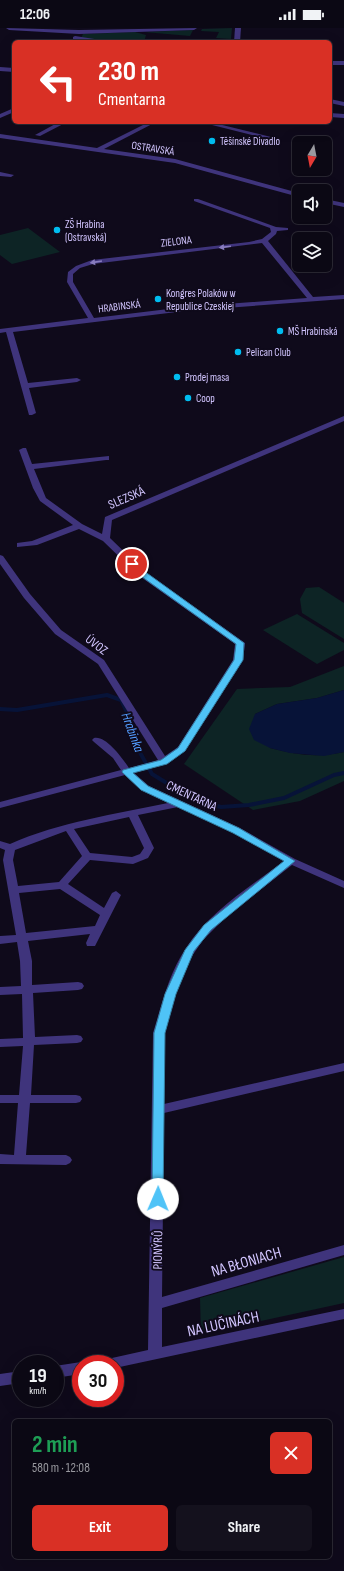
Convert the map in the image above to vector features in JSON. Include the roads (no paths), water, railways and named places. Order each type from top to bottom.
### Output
[{"type":"street","points":[[9,28],[80,30],[194,28]]},
{"type":"street","points":[[237,40],[238,28]]},
{"type":"street","points":[[73,40],[80,30]]},
{"type":"street","points":[[332,63],[344,63]]},
{"type":"street","points":[[0,69],[12,70]]},
{"type":"street","points":[[332,101],[344,104]]},
{"type":"street","points":[[0,116],[12,111]]},
{"type":"street","points":[[332,115],[344,116]]},
{"type":"street","points":[[38,135],[60,124]]},
{"type":"street","points":[[98,150],[149,124]]},
{"type":"street","points":[[212,124],[276,139]]},
{"type":"street","name":"OSTRAVSKÁ","points":[[0,136],[175,162],[292,193]]},
{"type":"street","points":[[0,174],[11,176]]},
{"type":"street","points":[[196,200],[273,227],[274,229],[286,229]]},
{"type":"street","points":[[332,202],[344,205]]},
{"type":"street","points":[[274,229],[274,233],[266,239],[312,300]]},
{"type":"street","name":"ZIELONA","points":[[92,320],[70,282],[71,272],[78,267],[92,262],[279,238]]},
{"type":"street","name":"HRABINSKÁ","points":[[0,331],[32,331],[92,320],[185,309],[344,297]]},
{"type":"street","points":[[9,330],[32,413]]},
{"type":"street","points":[[25,386],[77,380]]},
{"type":"street","name":"SLEZSKÁ","points":[[106,539],[108,519],[344,418]]},
{"type":"street","points":[[0,805],[160,763],[182,749],[238,660],[240,643],[141,573],[106,539],[79,526],[42,499],[23,450]]},
{"type":"street","points":[[29,467],[106,458]]},
{"type":"street","points":[[20,545],[34,543],[79,526]]},
{"type":"street","name":"ÚVOZ","points":[[0,558],[27,596],[58,632],[101,662],[160,763]]},
{"type":"street","name":"CMENTARNA","points":[[97,740],[116,756],[145,788],[236,830],[291,861],[344,886]]},
{"type":"street","points":[[20,1159],[29,1041],[27,989],[22,937],[5,846],[69,828],[177,804]]},
{"type":"street","points":[[87,856],[133,861],[144,856],[149,848],[133,814]]},
{"type":"street","points":[[69,828],[87,856]]},
{"type":"street","points":[[62,885],[87,856]]},
{"type":"street","name":"PIONÝRŮ","points":[[155,1354],[159,1033],[170,994],[190,950],[207,927],[291,861]]},
{"type":"street","points":[[14,890],[62,885],[106,914]]},
{"type":"street","points":[[91,943],[116,895]]},
{"type":"street","points":[[0,940],[99,928]]},
{"type":"street","points":[[0,991],[78,986]]},
{"type":"street","points":[[0,1043],[77,1039]]},
{"type":"street","points":[[159,1110],[344,1067]]},
{"type":"street","points":[[0,1099],[76,1099]]},
{"type":"street","points":[[0,1159],[66,1160]]},
{"type":"street","name":"NA BŁONIACH","points":[[156,1304],[344,1250]]},
{"type":"street","name":"NA LUČINÁCH","points":[[124,1361],[344,1314]]},
{"type":"street","points":[[0,1380],[12,1378]]},
{"type":"water","points":[[344,690],[344,752],[324,756],[290,753],[270,748],[254,740],[249,729],[255,714],[277,704],[317,698]]},
{"type":"waterway","name":"Hrabinka","points":[[0,709],[17,710],[107,695],[121,700],[132,723],[138,749],[152,774],[196,801],[221,807],[249,805],[284,798],[334,775],[344,773]]},
{"type":"place","name":"Těšínské Divadlo","points":[[212,141]]},
{"type":"place","name":"ZŠ Hrabina (Ostravská)","points":[[57,230]]},
{"type":"place","name":"Kongres Polaków w Republice Czeskiej","points":[[158,299]]},
{"type":"place","name":"MŠ Hrabinská","points":[[280,331]]},
{"type":"place","name":"Pelican Club","points":[[238,352]]},
{"type":"place","name":"Prodej masa","points":[[177,377]]},
{"type":"place","name":"Coop","points":[[188,398]]}]
